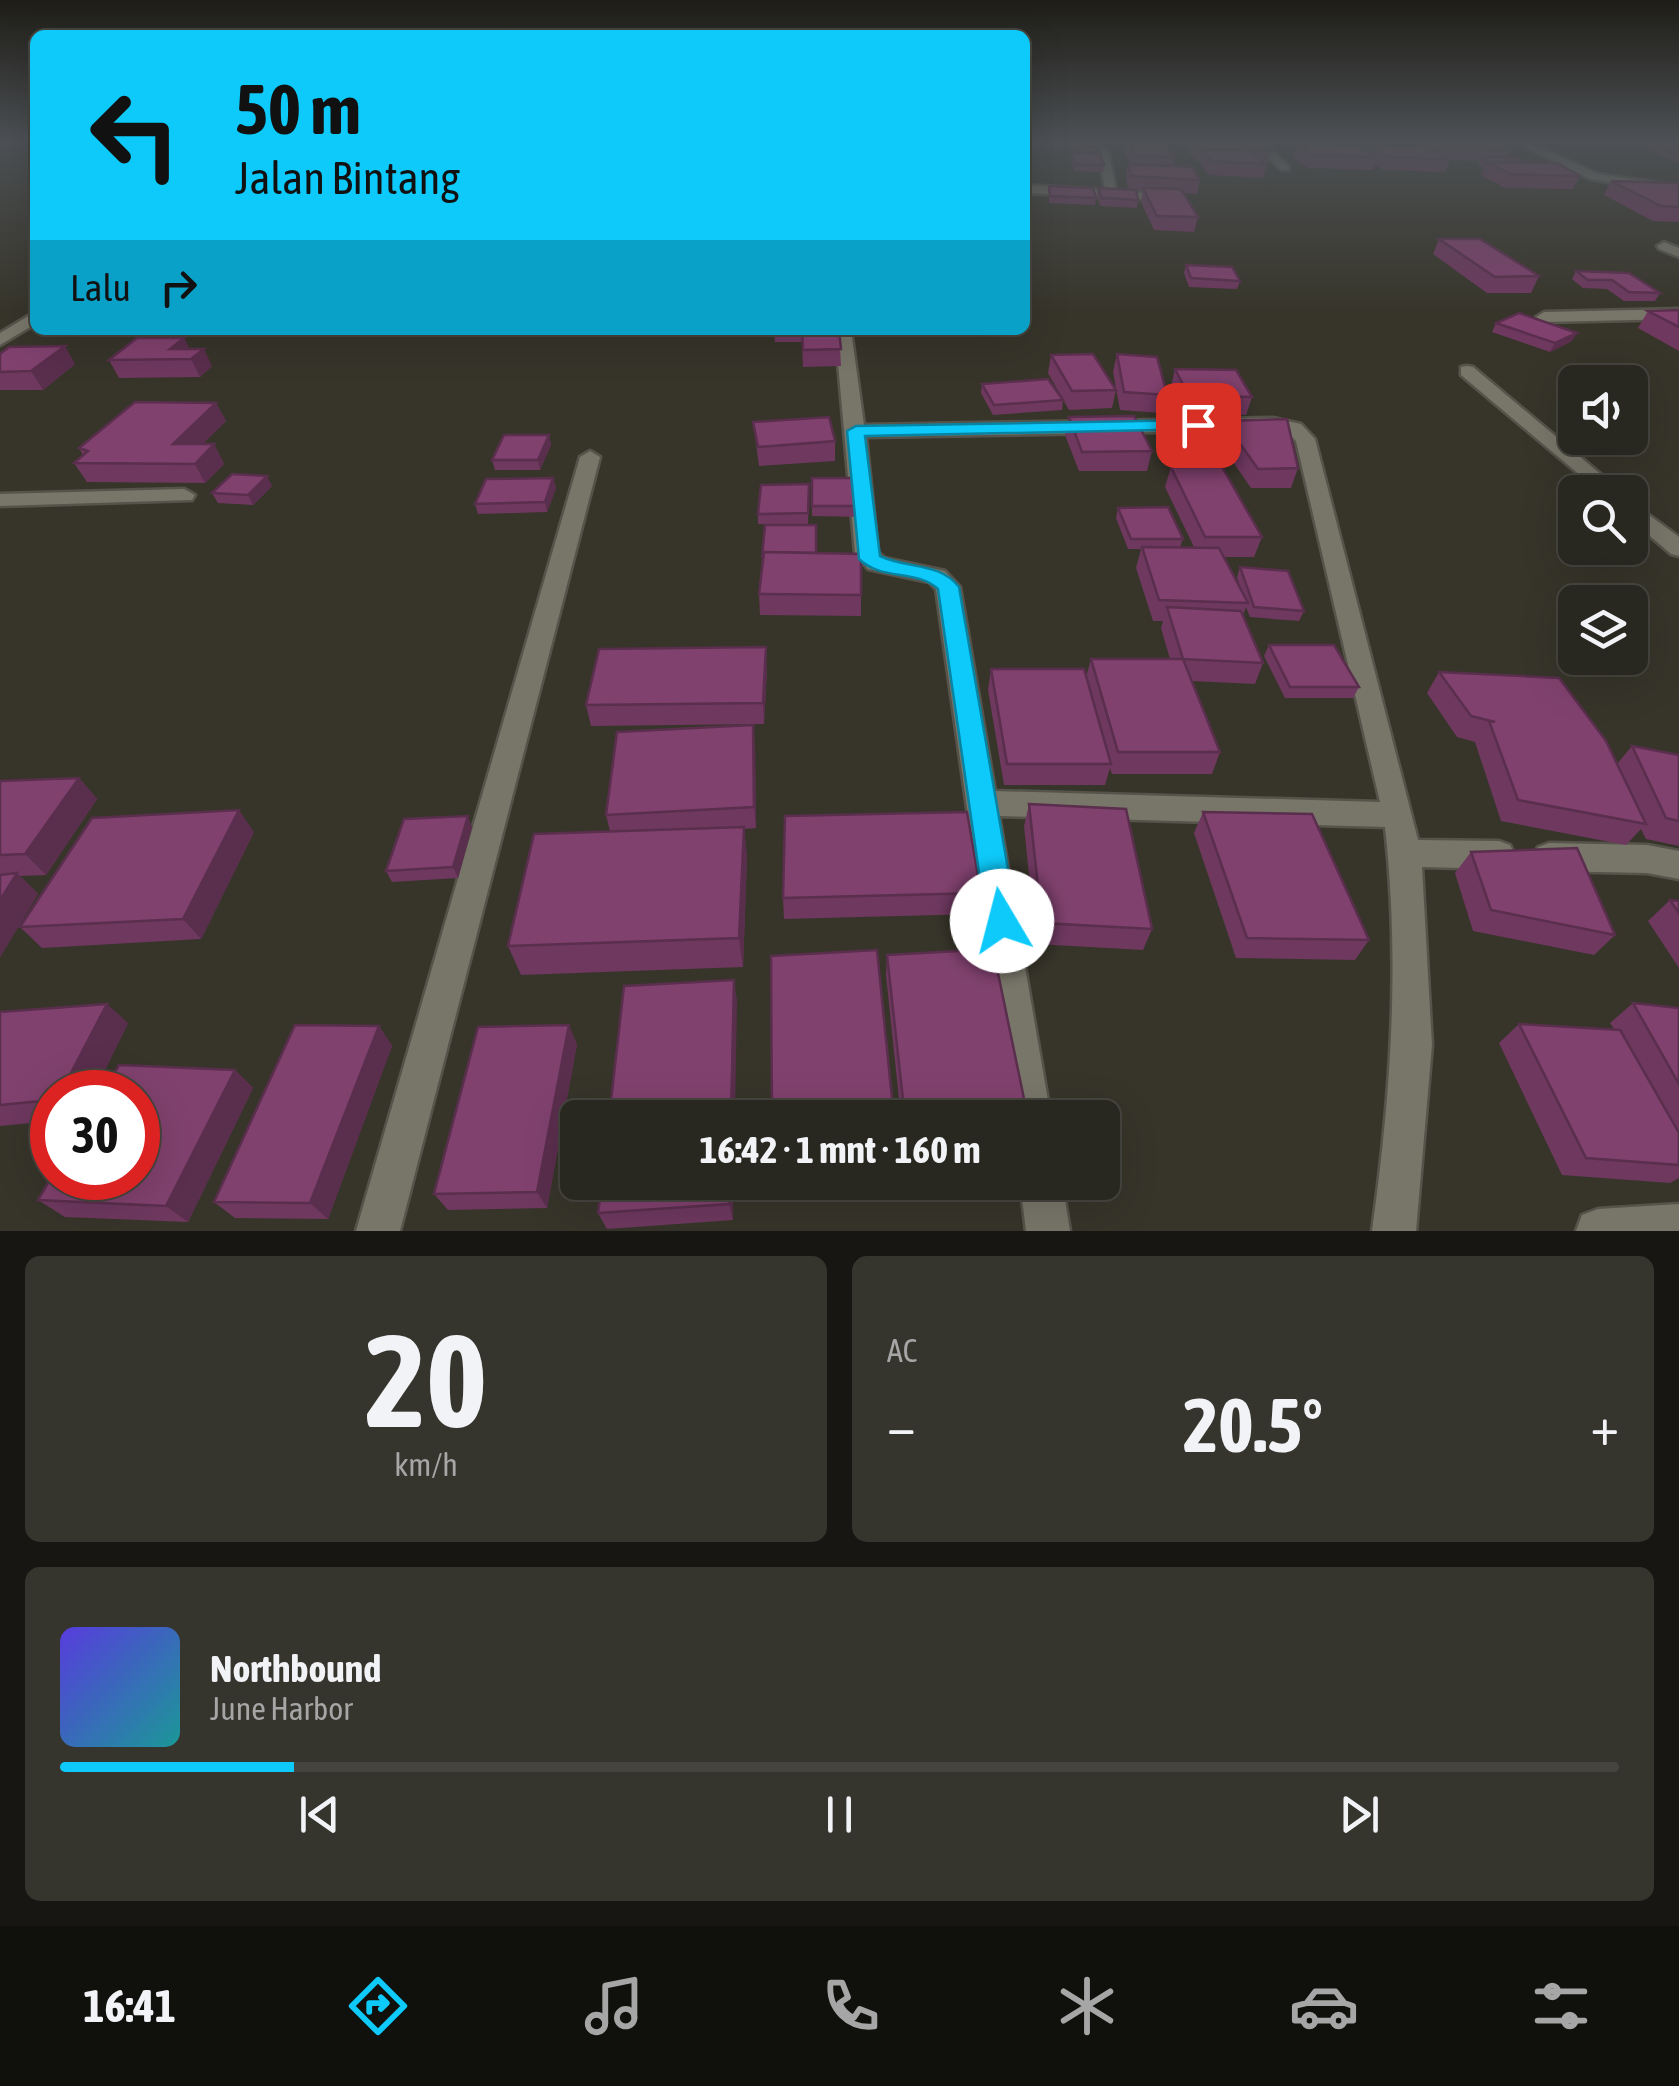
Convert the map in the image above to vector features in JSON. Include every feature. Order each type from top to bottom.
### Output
[{"type":"street","points":[[1171,197],[1177,198]]},
{"type":"street","points":[[1664,246],[1679,253]]},
{"type":"street","points":[[1544,316],[1679,314]]},
{"type":"street","points":[[0,340],[30,319]]},
{"type":"street","points":[[844,335],[870,559],[888,568],[938,576],[948,587],[1028,1100]]},
{"type":"street","points":[[1467,371],[1592,475]]},
{"type":"street","points":[[856,431],[1273,424],[1300,433],[1399,815],[1404,853],[1412,997],[1411,1076],[1394,1231]]},
{"type":"street","points":[[378,1231],[590,457]]},
{"type":"street","points":[[0,500],[184,495]]},
{"type":"street","points":[[1648,523],[1679,549]]},
{"type":"street","points":[[984,803],[1399,815]]},
{"type":"street","points":[[1404,853],[1647,860],[1679,865]]},
{"type":"street","points":[[1044,1200],[1048,1231]]},
{"type":"street","points":[[1598,1231],[1679,1226]]},
{"type":"building","points":[[1148,197],[1186,197],[1198,217],[1157,216]]},
{"type":"building","points":[[1644,197],[1679,197],[1679,207],[1661,206]]},
{"type":"building","points":[[1439,239],[1480,239],[1539,276],[1495,277]]},
{"type":"building","points":[[1186,265],[1232,267],[1240,281],[1191,278]]},
{"type":"building","points":[[1576,271],[1629,273],[1660,293],[1629,292],[1612,280],[1588,280]]},
{"type":"building","points":[[1679,310],[1679,327],[1648,311]]},
{"type":"building","points":[[1519,313],[1577,333],[1555,343],[1496,323]]},
{"type":"building","points":[[802,335],[840,335],[841,349],[803,350]]},
{"type":"building","points":[[137,338],[184,338],[170,349],[204,349],[191,359],[109,360]]},
{"type":"building","points":[[65,346],[31,371],[0,372],[0,354],[9,347]]},
{"type":"building","points":[[1093,354],[1116,390],[1072,391],[1051,355]]},
{"type":"building","points":[[1117,354],[1157,357],[1167,395],[1124,392]]},
{"type":"building","points":[[1175,369],[1236,370],[1252,397],[1189,396]]},
{"type":"building","points":[[1048,379],[1063,400],[994,405],[982,384]]},
{"type":"building","points":[[135,402],[216,403],[173,444],[214,444],[195,464],[74,463],[88,451],[79,448]]},
{"type":"building","points":[[1134,416],[1152,451],[1082,452],[1069,417]]},
{"type":"building","points":[[829,417],[835,441],[758,447],[753,422]]},
{"type":"building","points":[[1287,419],[1298,468],[1258,469],[1224,421]]},
{"type":"building","points":[[504,435],[549,435],[538,460],[492,460]]},
{"type":"building","points":[[1171,467],[1222,467],[1262,537],[1205,537]]},
{"type":"building","points":[[232,474],[267,476],[248,495],[212,493]]},
{"type":"building","points":[[553,478],[545,502],[475,504],[486,479]]},
{"type":"building","points":[[812,478],[860,478],[862,506],[812,506]]},
{"type":"building","points":[[809,484],[808,513],[758,514],[761,485]]},
{"type":"building","points":[[1168,507],[1183,539],[1131,539],[1118,508]]},
{"type":"building","points":[[765,525],[816,525],[816,553],[764,552],[762,558]]},
{"type":"building","points":[[1142,547],[1219,548],[1248,603],[1159,600]]},
{"type":"building","points":[[764,552],[861,554],[861,595],[759,594]]},
{"type":"building","points":[[1240,567],[1288,571],[1304,611],[1254,607]]},
{"type":"building","points":[[1167,607],[1241,611],[1263,663],[1183,659]]},
{"type":"building","points":[[1269,645],[1334,645],[1359,687],[1290,687]]},
{"type":"building","points":[[766,647],[763,703],[586,705],[599,649]]},
{"type":"building","points":[[1091,659],[1183,659],[1220,752],[1118,752]]},
{"type":"building","points":[[991,669],[1084,669],[1111,764],[1007,764]]},
{"type":"building","points":[[1439,672],[1559,678],[1606,741],[1646,824],[1518,800],[1489,721],[1495,722],[1471,716]]},
{"type":"building","points":[[753,725],[754,807],[606,815],[617,732]]},
{"type":"building","points":[[1632,746],[1679,755],[1679,821],[1666,818]]},
{"type":"building","points":[[79,778],[25,854],[0,855],[0,781]]},
{"type":"building","points":[[1029,804],[1126,809],[1152,929],[1042,923]]},
{"type":"building","points":[[239,810],[183,919],[20,927],[92,818]]},
{"type":"building","points":[[967,812],[981,893],[783,898],[785,816]]},
{"type":"building","points":[[1203,812],[1312,814],[1369,940],[1247,938]]},
{"type":"building","points":[[468,816],[453,867],[386,871],[404,819]]},
{"type":"building","points":[[744,827],[739,938],[508,946],[534,834]]},
{"type":"building","points":[[1577,848],[1615,935],[1491,910],[1471,852]]},
{"type":"building","points":[[17,873],[0,900],[0,875]]},
{"type":"building","points":[[993,949],[1024,1100],[903,1100],[887,955]]},
{"type":"building","points":[[877,950],[892,1100],[772,1100],[771,956]]},
{"type":"building","points":[[734,980],[731,1100],[611,1100],[624,986]]},
{"type":"building","points":[[1633,1003],[1679,1008],[1679,1084]]},
{"type":"building","points":[[107,1004],[72,1070],[30,1070],[30,1102],[0,1105],[0,1012]]},
{"type":"building","points":[[1519,1024],[1620,1030],[1679,1133],[1679,1165],[1586,1158]]},
{"type":"building","points":[[295,1025],[379,1026],[310,1203],[214,1202]]},
{"type":"building","points":[[569,1025],[537,1192],[434,1194],[478,1027]]},
{"type":"building","points":[[119,1065],[235,1070],[166,1206],[38,1200],[160,1200],[160,1070],[116,1070]]},
{"type":"building","points":[[600,1200],[729,1200],[729,1204],[598,1213]]},
{"type":"route","points":[[1002,921],[948,587],[938,576],[888,568],[870,559],[856,431],[1198,425]]}]
